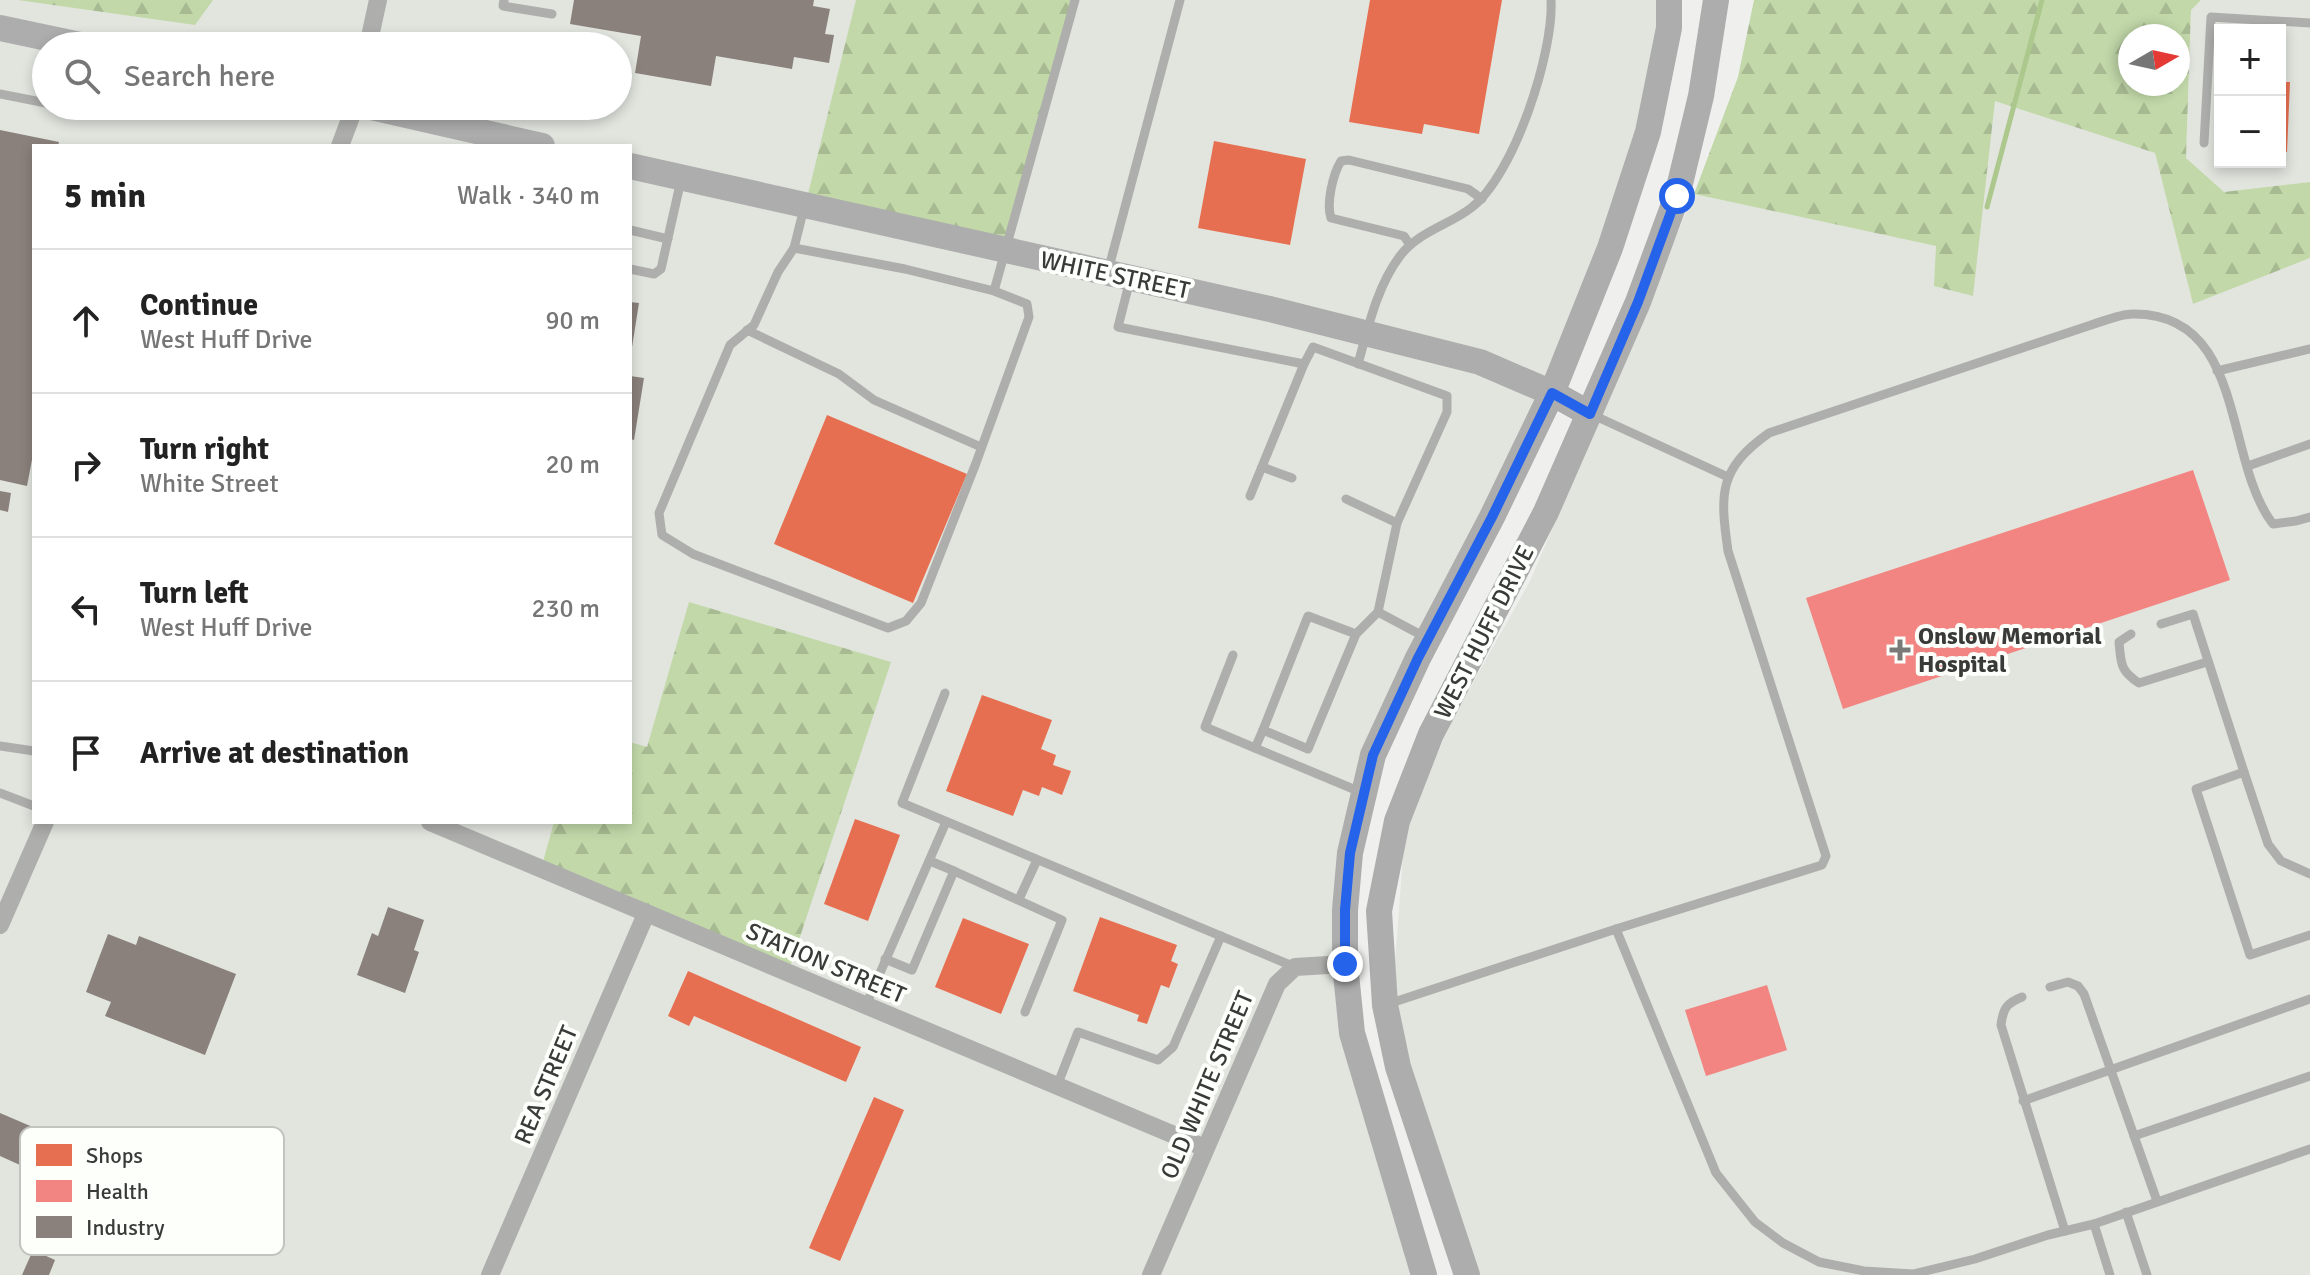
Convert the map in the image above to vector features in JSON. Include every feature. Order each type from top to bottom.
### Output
[{"type":"street","points":[[371,32],[378,0]]},
{"type":"street","name":"WEST HUFF DRIVE","points":[[1424,1275],[1352,1033],[1345,964],[1345,910],[1350,853],[1373,755],[1428,638],[1492,517],[1552,393],[1610,248],[1648,132],[1669,28],[1669,0]]},
{"type":"street","name":"WEST HUFF DRIVE","points":[[1467,1275],[1398,1067],[1385,1005],[1379,911],[1397,821],[1431,734],[1546,512],[1638,302],[1677,196],[1701,96],[1716,0]]},
{"type":"street","points":[[0,28],[32,35]]},
{"type":"street","points":[[341,144],[350,120]]},
{"type":"street","points":[[428,120],[533,144]]},
{"type":"street","name":"WHITE STREET","points":[[632,166],[1119,276],[1480,362],[1552,393],[1590,414]]},
{"type":"street","points":[[0,925],[44,824]]},
{"type":"street","name":"STATION STREET","points":[[435,824],[1205,1148]]},
{"type":"street","name":"REA STREET","points":[[490,1275],[646,914]]},
{"type":"street","points":[[1295,967],[1345,964]]},
{"type":"street","name":"OLD WHITE STREET","points":[[1151,1275],[1277,984],[1295,967]]},
{"type":"lane","points":[[504,0],[503,6],[552,14]]},
{"type":"lane","points":[[994,291],[1075,0]]},
{"type":"lane","points":[[1180,0],[1119,276],[1118,327],[1304,364]]},
{"type":"lane","points":[[1358,364],[1379,295],[1391,269],[1410,245],[1471,209],[1482,199],[1505,165],[1536,89],[1550,23],[1551,0]]},
{"type":"lane","points":[[2204,143],[2211,17],[2310,23]]},
{"type":"lane","points":[[0,94],[32,100]]},
{"type":"lane","points":[[1410,245],[1404,236],[1331,218],[1328,210],[1341,161],[1349,160],[1468,189],[1482,199]]},
{"type":"lane","points":[[632,269],[654,274],[661,269],[681,178]]},
{"type":"lane","points":[[794,248],[905,269],[994,291],[1027,304],[1029,317],[921,603],[906,621],[888,628],[693,554],[662,535],[659,513],[730,345],[754,325],[778,272],[794,248],[805,206]]},
{"type":"lane","points":[[632,230],[668,239]]},
{"type":"lane","points":[[1385,1005],[1822,865],[1826,856],[1728,551],[1722,507],[1728,477],[1748,448],[1769,433],[1900,387],[2131,314],[2155,317],[2176,324],[2198,340],[2211,355],[2229,400],[2263,511],[2273,524],[2310,517]]},
{"type":"lane","points":[[747,330],[839,374],[874,400],[981,447]]},
{"type":"lane","points":[[1250,496],[1313,347],[1447,396],[1447,412],[1397,523],[1378,612],[1356,634],[1308,749],[1263,730]]},
{"type":"lane","points":[[2217,371],[2299,349],[2310,349]]},
{"type":"lane","points":[[1590,414],[1728,477]]},
{"type":"lane","points":[[2248,466],[2310,444]]},
{"type":"lane","points":[[1262,467],[1292,478]]},
{"type":"lane","points":[[1346,499],[1397,523]]},
{"type":"lane","points":[[1378,612],[1428,638]]},
{"type":"lane","points":[[2161,624],[2193,614],[2268,844],[2281,861],[2310,874]]},
{"type":"lane","points":[[1255,748],[1308,616],[1356,634]]},
{"type":"lane","points":[[2131,634],[2119,642],[2121,664],[2126,675],[2139,683],[2207,662]]},
{"type":"lane","points":[[1233,655],[1205,727],[1364,793]]},
{"type":"lane","points":[[945,693],[902,803],[1295,967]]},
{"type":"lane","points":[[0,746],[32,751]]},
{"type":"lane","points":[[2244,772],[2196,789],[2250,955],[2310,935]]},
{"type":"lane","points":[[0,793],[32,805]]},
{"type":"lane","points":[[866,1005],[946,822]]},
{"type":"lane","points":[[1019,899],[1037,860]]},
{"type":"lane","points":[[930,861],[1062,920],[1025,1012]]},
{"type":"lane","points":[[885,959],[912,970],[954,871]]},
{"type":"lane","points":[[1616,929],[1716,1173],[1755,1222],[1783,1243],[1819,1262],[1864,1271],[1913,1274],[2094,1224],[2310,1149]]},
{"type":"lane","points":[[1057,1086],[1078,1032],[1158,1060],[1173,1047],[1221,936]]},
{"type":"lane","points":[[2050,987],[2068,982],[2078,986],[2084,994],[2157,1201]]},
{"type":"lane","points":[[2022,997],[2008,1003],[2001,1025],[2065,1231]]},
{"type":"lane","points":[[2023,1101],[2310,999]]},
{"type":"lane","points":[[2134,1136],[2310,1076]]},
{"type":"lane","points":[[2126,1212],[2147,1275]]},
{"type":"lane","points":[[2094,1224],[2110,1275]]},
{"type":"shaded area","points":[[0,0],[1669,0],[1610,248],[1373,755],[1345,964],[1424,1275],[0,1275]]},
{"type":"shaded area","points":[[2201,0],[2310,0],[2310,182],[2224,193],[2186,158],[2191,9]]},
{"type":"shaded area","name":"Onslow Memorial Hospital","points":[[1995,100],[2155,153],[2193,304],[2310,258],[2310,1275],[1474,1275],[1397,1033],[1395,961],[1405,830],[1452,720],[1530,581],[1694,194],[1937,246]]},
{"type":"green space","points":[[18,0],[213,0],[195,25]]},
{"type":"green space","points":[[856,0],[1073,0],[1005,250],[805,206]]},
{"type":"green space","points":[[1754,0],[2201,0],[2191,10],[2190,40],[2190,24],[2118,24],[2118,96],[2188,96],[2186,158],[2224,192],[2310,182],[2310,258],[2193,304],[2155,153],[1995,101],[1973,296],[1934,286],[1936,246],[1694,194],[1738,77]]},
{"type":"green space","points":[[689,602],[891,662],[788,973],[541,869],[553,824],[632,824],[632,743],[647,747]]},
{"type":"building: Shops","points":[[1370,0],[1502,0],[1479,134],[1424,124],[1422,134],[1349,122]]},
{"type":"building: Shops","points":[[2286,82],[2290,82],[2287,152]]},
{"type":"building: Shops","points":[[1214,141],[1306,159],[1290,245],[1198,228]]},
{"type":"building: Shops","points":[[827,415],[967,474],[913,603],[774,544]]},
{"type":"building: Shops","points":[[982,695],[1052,720],[1041,749],[1056,755],[1053,765],[1071,771],[1062,795],[1042,787],[1039,796],[1023,790],[1013,816],[946,791]]},
{"type":"building: Shops","points":[[855,819],[900,835],[868,921],[824,904]]},
{"type":"building: Shops","points":[[1100,917],[1177,945],[1171,961],[1178,964],[1169,988],[1161,985],[1147,1024],[1137,1021],[1139,1015],[1073,991]]},
{"type":"building: Shops","points":[[963,918],[1029,944],[1001,1014],[935,987]]},
{"type":"building: Shops","points":[[688,971],[861,1047],[846,1082],[694,1016],[689,1026],[668,1016]]},
{"type":"building: Shops","points":[[874,1097],[904,1110],[840,1261],[809,1248]]},
{"type":"building: Health","points":[[2193,470],[2230,580],[1843,709],[1806,598]]},
{"type":"building: Health","points":[[1767,985],[1787,1050],[1706,1076],[1685,1010]]},
{"type":"building: Industry","points":[[574,0],[814,0],[813,6],[830,9],[825,34],[834,35],[829,63],[794,57],[792,69],[716,56],[711,86],[635,73],[641,36],[632,32],[570,24]]},
{"type":"building: Industry","points":[[0,130],[59,142],[32,144],[32,460],[27,486],[0,480]]},
{"type":"building: Industry","points":[[632,302],[639,303],[632,347]]},
{"type":"building: Industry","points":[[632,376],[644,378],[632,440]]},
{"type":"building: Industry","points":[[0,491],[11,493],[8,512],[0,510]]},
{"type":"building: Industry","points":[[388,907],[424,920],[414,950],[419,952],[405,993],[357,975],[372,933],[378,936]]},
{"type":"building: Industry","points":[[108,934],[136,945],[139,936],[236,974],[205,1055],[105,1016],[111,1002],[86,992]]},
{"type":"building: Industry","points":[[0,1113],[33,1127],[20,1127],[20,1165],[0,1156]]},
{"type":"building: Industry","points":[[31,1255],[44,1255],[55,1260],[49,1275],[22,1275]]},
{"type":"waterway","points":[[1987,207],[2042,0]]},
{"type":"place","name":"Onslow Memorial Hospital","points":[[1900,650]]},
{"type":"route","points":[[1345,964],[1345,910],[1350,853],[1373,755],[1418,658],[1492,517],[1552,393],[1590,414],[1638,302],[1677,196]]}]
